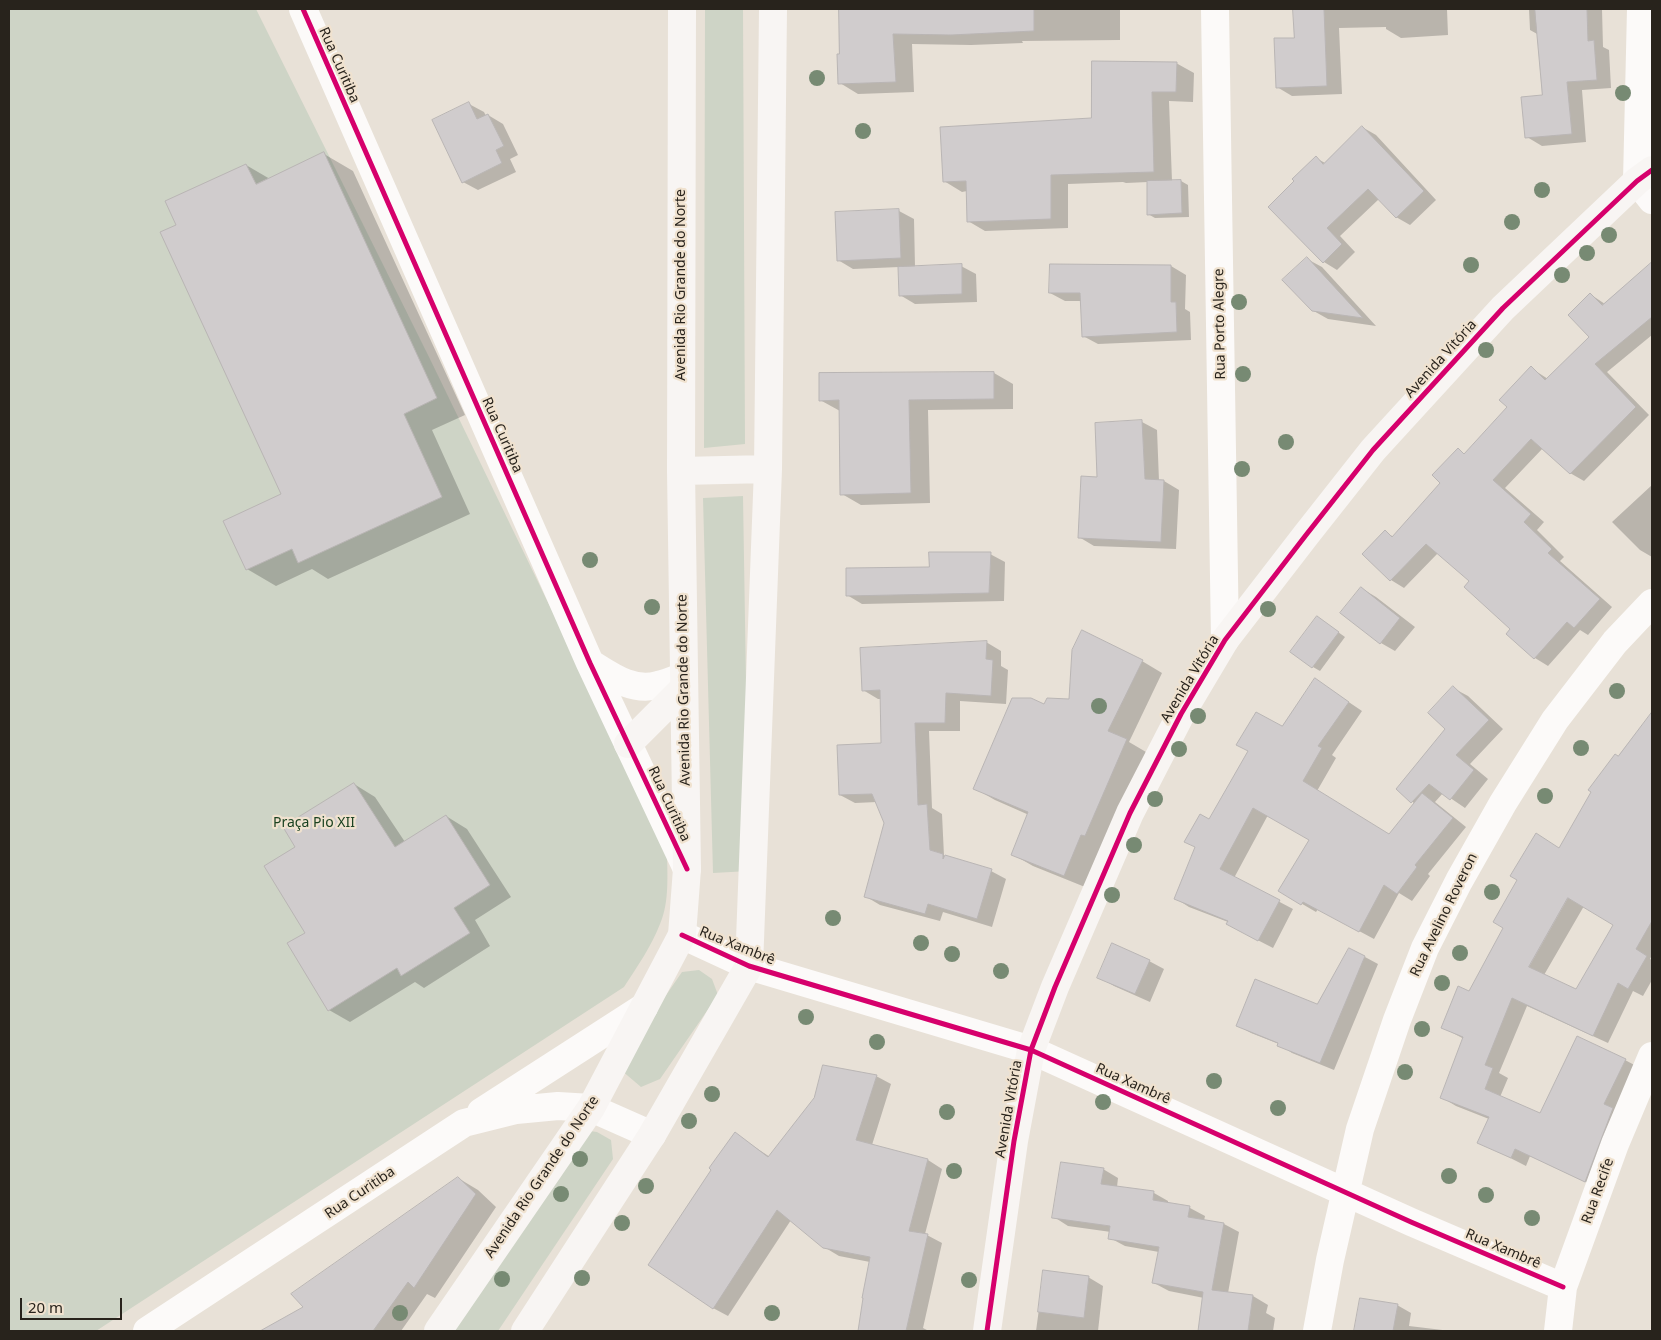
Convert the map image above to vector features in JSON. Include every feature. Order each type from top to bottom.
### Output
[{"type":"main road","name":"Avenida Rio Grande do Norte","points":[[438,1331],[591,1108],[682,935],[686,869],[681,471],[682,9]]},
{"type":"main road","points":[[525,1331],[652,1136],[749,966],[768,469],[773,9]]},
{"type":"main road","name":"Avenida Vitória","points":[[987,1331],[1014,1141],[1031,1050],[1059,978],[1130,813],[1181,714],[1225,640],[1373,450],[1503,308],[1647,184]]},
{"type":"main road","points":[[681,471],[768,469]]},
{"type":"main road","points":[[628,744],[684,683]]},
{"type":"street","name":"Rua Curitiba","points":[[303,9],[590,663],[686,869]]},
{"type":"street","name":"Rua Porto Alegre","points":[[1216,9],[1225,640]]},
{"type":"street","points":[[1641,9],[1647,184]]},
{"type":"street","name":"Rua Avelino Roveron","points":[[1317,1331],[1330,1260],[1360,1129],[1397,1020],[1425,948],[1459,881],[1503,803],[1555,720],[1615,642],[1652,603]]},
{"type":"street","points":[[590,663],[613,678],[633,686],[684,683]]},
{"type":"street","name":"Rua Xambrê","points":[[682,935],[749,966],[1031,1050],[1345,1193],[1563,1287]]},
{"type":"street","points":[[464,1123],[644,1007]]},
{"type":"street","name":"Rua Recife","points":[[1558,1331],[1563,1287],[1615,1144],[1652,1056]]},
{"type":"street","name":"Rua Curitiba","points":[[147,1331],[464,1123],[516,1110],[558,1106],[591,1108]]},
{"type":"street","points":[[591,1108],[652,1136]]},
{"type":"green space","name":"Praça Pio XII","points":[[9,9],[256,9],[431,361],[667,848],[667,886],[663,915],[648,949],[624,987],[96,1331],[9,1331]]},
{"type":"green space","points":[[705,9],[743,9],[745,444],[704,448]]},
{"type":"green space","points":[[743,496],[749,871],[713,873],[703,498]]},
{"type":"green space","points":[[699,970],[712,979],[718,995],[660,1079],[641,1087],[621,1070],[624,1056],[682,972]]},
{"type":"green space","points":[[583,1130],[597,1132],[611,1140],[613,1159],[498,1331],[448,1331]]},
{"type":"building","points":[[839,9],[1034,9],[1034,31],[951,35],[893,34],[896,82],[838,84]]},
{"type":"building","points":[[1293,9],[1324,9],[1327,86],[1276,88],[1274,38],[1294,38]]},
{"type":"building","points":[[1535,9],[1587,9],[1588,41],[1594,40],[1597,80],[1567,82],[1572,134],[1525,138],[1521,97],[1542,95]]},
{"type":"building","points":[[1092,61],[1177,62],[1176,92],[1152,92],[1154,172],[1051,175],[1051,219],[967,222],[966,181],[943,182],[940,127],[1091,118]]},
{"type":"building","points":[[469,102],[477,119],[488,114],[504,146],[496,150],[502,163],[462,183],[432,120]]},
{"type":"building","points":[[1362,126],[1424,191],[1396,218],[1368,189],[1327,228],[1342,244],[1323,263],[1268,207],[1294,181],[1292,179],[1316,156],[1323,164]]},
{"type":"building","points":[[324,152],[437,398],[404,414],[442,497],[298,563],[292,549],[246,570],[223,521],[281,494],[160,232],[176,225],[165,201],[246,164],[256,184]]},
{"type":"building","points":[[1181,180],[1182,213],[1147,215],[1147,181]]},
{"type":"building","points":[[899,209],[901,258],[837,261],[835,212]]},
{"type":"building","points":[[1307,257],[1363,318],[1312,311],[1282,280]]},
{"type":"building","points":[[1652,262],[1652,317],[1595,364],[1636,407],[1570,474],[1531,439],[1493,480],[1531,514],[1524,522],[1552,549],[1548,553],[1600,599],[1574,628],[1567,622],[1534,659],[1506,634],[1510,629],[1464,587],[1469,581],[1426,544],[1390,581],[1362,554],[1385,530],[1392,537],[1440,483],[1432,475],[1458,448],[1464,454],[1507,407],[1499,400],[1531,366],[1545,380],[1589,337],[1568,315],[1590,293],[1602,305]]},
{"type":"building","points":[[962,264],[962,294],[899,296],[898,267]]},
{"type":"building","points":[[1050,264],[1171,265],[1171,302],[1176,302],[1177,332],[1082,337],[1080,293],[1049,293]]},
{"type":"building","points":[[994,372],[994,399],[909,400],[911,493],[840,495],[839,400],[819,401],[819,373]]},
{"type":"building","points":[[1142,420],[1145,479],[1164,480],[1161,542],[1078,538],[1081,476],[1097,477],[1095,423]]},
{"type":"building","points":[[929,552],[991,552],[989,593],[846,596],[846,568],[929,567]]},
{"type":"building","points":[[1361,587],[1400,618],[1380,644],[1340,613]]},
{"type":"building","points":[[1317,616],[1339,632],[1312,668],[1290,652]]},
{"type":"building","points":[[1082,630],[1143,660],[1108,731],[1127,739],[1085,836],[1081,835],[1064,876],[1011,855],[1028,812],[973,789],[1012,698],[1031,698],[1044,704],[1047,698],[1069,699],[1072,650]]},
{"type":"building","points":[[987,641],[986,659],[993,660],[991,696],[946,693],[945,723],[915,723],[918,805],[927,804],[930,850],[943,854],[943,859],[945,855],[992,869],[977,919],[928,904],[925,914],[864,897],[884,823],[872,794],[839,795],[837,745],[881,743],[880,690],[862,691],[860,648]]},
{"type":"building","points":[[1315,678],[1349,702],[1318,746],[1322,748],[1303,781],[1389,834],[1422,793],[1453,818],[1415,865],[1417,867],[1397,894],[1384,885],[1359,932],[1303,902],[1301,905],[1278,891],[1309,840],[1253,808],[1220,869],[1280,900],[1258,941],[1226,924],[1228,921],[1174,899],[1195,847],[1184,842],[1200,814],[1209,819],[1248,751],[1236,745],[1256,712],[1282,726]]},
{"type":"building","points":[[1453,686],[1489,720],[1456,755],[1474,770],[1450,800],[1429,784],[1411,803],[1396,789],[1445,729],[1428,713]]},
{"type":"building","points":[[1652,712],[1652,921],[1636,949],[1647,956],[1628,989],[1618,983],[1593,1036],[1512,998],[1485,1065],[1493,1068],[1485,1089],[1540,1113],[1577,1036],[1626,1059],[1604,1104],[1613,1108],[1585,1182],[1515,1149],[1511,1158],[1477,1143],[1489,1117],[1440,1098],[1463,1037],[1441,1028],[1458,986],[1469,991],[1503,928],[1493,922],[1517,880],[1510,876],[1536,833],[1559,848],[1591,792],[1588,790],[1615,754],[1618,756]],"holes":[[[1568,898],[1613,925],[1576,989],[1529,967]]]},
{"type":"building","points":[[354,783],[395,847],[446,815],[490,885],[454,908],[470,933],[401,976],[397,968],[328,1011],[287,943],[305,933],[264,866],[295,847],[283,827]]},
{"type":"building","points":[[1112,943],[1150,960],[1135,994],[1097,978]]},
{"type":"building","points":[[1349,948],[1365,956],[1320,1063],[1277,1046],[1278,1043],[1236,1026],[1255,979],[1317,1004]]},
{"type":"building","points":[[823,1065],[877,1075],[856,1140],[928,1159],[909,1231],[928,1234],[906,1331],[858,1331],[870,1257],[823,1248],[777,1210],[713,1309],[648,1265],[711,1170],[709,1168],[735,1132],[768,1157],[814,1098]]},
{"type":"building","points":[[1061,1162],[1104,1168],[1101,1184],[1154,1191],[1153,1200],[1190,1206],[1188,1217],[1224,1223],[1212,1290],[1253,1295],[1248,1331],[1198,1331],[1203,1292],[1152,1283],[1159,1247],[1108,1239],[1110,1226],[1052,1218]]},
{"type":"building","points":[[458,1177],[476,1194],[414,1288],[408,1282],[373,1331],[260,1331],[303,1307],[291,1294]]},
{"type":"building","points":[[1043,1270],[1089,1276],[1084,1318],[1038,1312]]},
{"type":"building","points":[[1360,1298],[1398,1304],[1393,1331],[1354,1331]]},
{"type":"cycle path","points":[[303,9],[590,663],[687,869]]},
{"type":"cycle path","points":[[987,1331],[1014,1141],[1031,1050],[1055,987],[1130,813],[1181,714],[1225,640],[1373,450],[1503,308],[1637,181],[1652,170]]},
{"type":"cycle path","points":[[682,935],[749,966],[1031,1050],[1411,1222],[1563,1287]]}]
